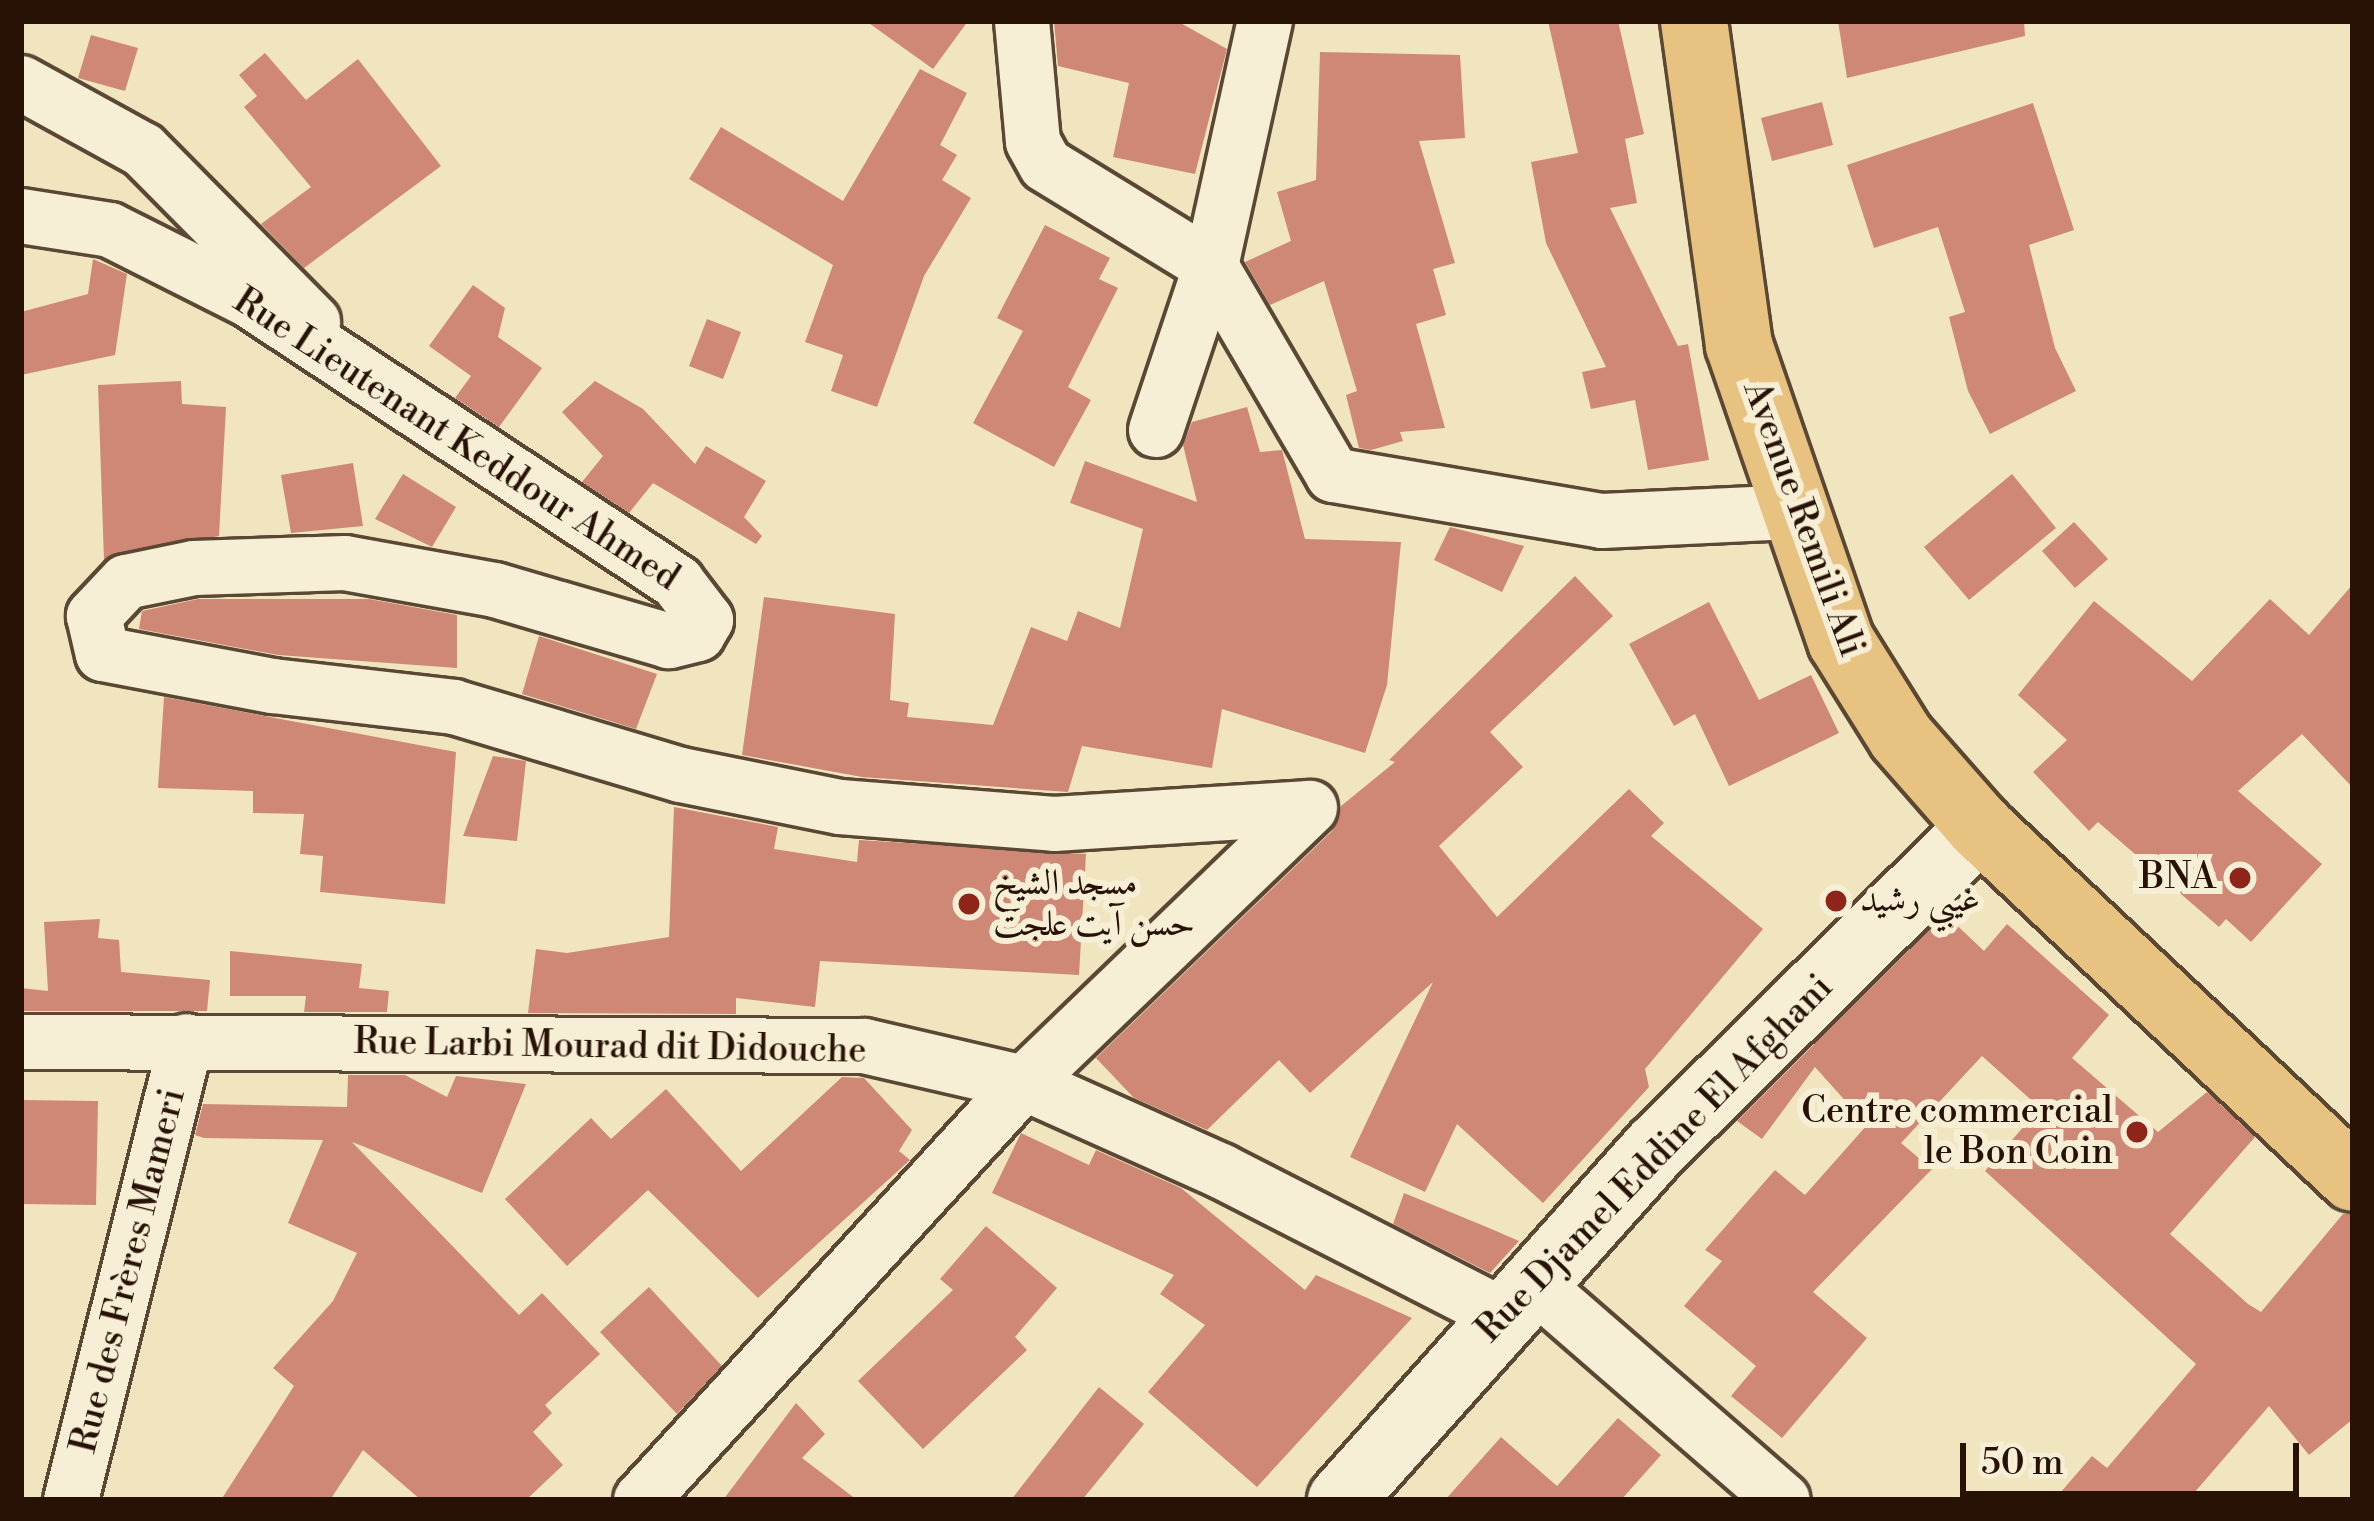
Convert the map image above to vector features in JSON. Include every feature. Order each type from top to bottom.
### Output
[{"type":"main road","name":"Avenue Remili Ali","points":[[1694,21],[1739,345],[1840,641],[1901,737],[1979,827],[2353,1178]]},
{"type":"main road","name":"Rue Djamel Eddine El Afghani","points":[[1341,1500],[1657,1147],[1979,827]]},
{"type":"street","points":[[1022,21],[1033,142],[1046,165],[1211,266],[1333,475],[1601,521],[1796,512]]},
{"type":"street","points":[[1156,430],[1211,266],[1265,21]]},
{"type":"street","points":[[21,83],[143,150],[262,262],[342,356]]},
{"type":"street","name":"Rue Lieutenant Keddour Ahmed","points":[[24,218],[110,230],[342,356],[677,581],[706,620],[698,634],[669,641],[495,590],[345,563],[194,568],[126,582],[94,616],[104,654],[273,686],[454,707],[682,775],[840,807],[1054,824],[1310,808],[1024,1082]]},
{"type":"street","name":"Rue des Frères Mameri","points":[[71,1500],[186,1041]]},
{"type":"street","name":"Rue Larbi Mourad dit Didouche","points":[[21,1042],[864,1046],[1024,1082],[1518,1299],[1783,1500]]},
{"type":"street","points":[[641,1500],[1024,1082]]},
{"type":"building","points":[[866,21],[968,21],[933,69]]},
{"type":"building","points":[[1054,21],[1177,21],[1227,49],[1195,174],[1113,157],[1129,83],[1058,66]]},
{"type":"building","points":[[1548,21],[1618,21],[1644,134],[1625,139],[1637,203],[1610,208],[1678,346],[1688,344],[1709,460],[1648,470],[1635,400],[1591,409],[1582,372],[1606,367],[1546,243],[1531,162],[1578,153]]},
{"type":"building","points":[[1838,21],[2024,21],[2025,36],[1847,78]]},
{"type":"building","points":[[91,35],[138,48],[125,91],[78,78]]},
{"type":"building","points":[[1320,52],[1460,55],[1465,138],[1419,141],[1455,263],[1433,269],[1446,315],[1416,324],[1445,428],[1400,432],[1403,441],[1371,450],[1359,448],[1346,395],[1357,391],[1324,281],[1270,305],[1245,262],[1291,241],[1277,192],[1316,180]]},
{"type":"building","points":[[265,53],[306,100],[358,59],[441,166],[304,268],[261,224],[311,187],[244,107],[257,96],[239,75]]},
{"type":"building","points":[[920,69],[967,93],[940,145],[957,155],[942,180],[971,198],[924,276],[877,407],[831,391],[843,355],[805,342],[833,265],[689,179],[721,127],[843,201]]},
{"type":"building","points":[[1822,102],[1833,145],[1772,161],[1761,118]]},
{"type":"building","points":[[2033,103],[2074,230],[2029,245],[2055,348],[2076,391],[1990,434],[1968,391],[1949,317],[1965,312],[1938,227],[1874,248],[1847,165]]},
{"type":"building","points":[[1045,225],[1110,258],[1099,279],[1118,288],[1068,387],[1091,400],[1054,467],[973,423],[1023,331],[997,318]]},
{"type":"building","points":[[93,259],[127,274],[115,355],[21,375],[21,312],[88,294]]},
{"type":"building","points":[[473,285],[505,308],[498,337],[542,368],[499,427],[455,398],[471,376],[429,346]]},
{"type":"building","points":[[707,319],[741,332],[723,379],[689,366]]},
{"type":"building","points":[[181,381],[182,404],[226,407],[219,536],[104,560],[98,385]]},
{"type":"building","points":[[595,381],[643,409],[695,464],[706,446],[766,481],[744,517],[762,536],[756,544],[653,483],[629,513],[582,482],[603,456],[562,412]]},
{"type":"building","points":[[1247,407],[1260,452],[1282,450],[1305,539],[1401,542],[1387,685],[1365,753],[1222,709],[1212,768],[1082,746],[1068,792],[862,777],[742,755],[764,597],[895,614],[890,700],[909,703],[907,717],[993,725],[1031,627],[1067,641],[1078,611],[1120,628],[1143,529],[1070,503],[1085,461],[1197,502],[1183,445],[1192,422]]},
{"type":"building","points":[[353,463],[363,526],[291,533],[281,475]]},
{"type":"building","points":[[403,474],[456,507],[432,547],[375,519]]},
{"type":"building","points":[[2012,474],[2056,528],[1969,600],[1924,547]]},
{"type":"building","points":[[2074,522],[2108,559],[2075,588],[2042,551]]},
{"type":"building","points":[[1450,527],[1524,546],[1502,592],[1434,560]]},
{"type":"building","points":[[1575,576],[1613,616],[1490,732],[1523,767],[1439,846],[1497,917],[1629,789],[1664,823],[1651,836],[1763,929],[1645,1069],[1649,1087],[1543,1203],[1457,1124],[1425,1192],[1350,1157],[1433,982],[1310,1093],[1279,1060],[1207,1130],[1134,1098],[1096,1058],[1332,831],[1341,806],[1395,762],[1389,760]]},
{"type":"building","points":[[2353,584],[2353,788],[2302,734],[2238,791],[2322,864],[2251,942],[2226,919],[2219,927],[2098,822],[2089,831],[2033,772],[2067,740],[2018,695],[2094,601],[2192,681],[2270,599],[2309,635]]},
{"type":"building","points":[[198,599],[369,599],[457,615],[457,668],[278,655],[139,629],[142,611]]},
{"type":"building","points":[[1709,602],[1759,700],[1811,675],[1839,733],[1729,786],[1695,714],[1674,726],[1629,644]]},
{"type":"building","points":[[539,636],[657,674],[636,729],[522,694]]},
{"type":"building","points":[[164,697],[456,752],[445,904],[320,892],[323,856],[300,854],[304,814],[253,813],[253,791],[158,788]]},
{"type":"building","points":[[493,756],[526,761],[517,841],[463,836]]},
{"type":"building","points":[[674,807],[778,827],[774,849],[857,862],[859,840],[1086,854],[1079,975],[820,961],[815,1007],[736,998],[736,1014],[528,1013],[536,949],[567,953],[669,937]]},
{"type":"building","points":[[1945,914],[1984,951],[2007,924],[2109,1015],[2072,1058],[2158,1132],[2207,1092],[2255,1137],[2170,1234],[2248,1304],[2261,1312],[2343,1214],[2353,1214],[2353,1419],[2309,1455],[2269,1406],[2188,1500],[2054,1500],[2092,1456],[2107,1468],[2196,1364],[1985,1171],[2040,1108],[1982,1056],[1901,1143],[1932,1169],[1813,1292],[1867,1338],[1782,1438],[1731,1396],[1756,1366],[1684,1306],[1722,1261],[1705,1250],[1775,1170],[1805,1195],[1867,1125],[1815,1067],[1762,1139],[1737,1121]]},
{"type":"building","points":[[100,919],[98,938],[119,940],[121,972],[210,980],[207,1011],[21,1011],[21,988],[48,991],[44,922]]},
{"type":"building","points":[[230,951],[362,964],[359,988],[389,991],[387,1012],[304,1012],[306,996],[230,996]]},
{"type":"building","points":[[348,1075],[405,1075],[447,1097],[456,1076],[526,1084],[482,1193],[352,1142],[519,1315],[542,1293],[600,1354],[545,1405],[552,1413],[533,1432],[563,1465],[526,1500],[421,1500],[363,1450],[330,1500],[221,1500],[294,1386],[273,1368],[333,1301],[357,1253],[288,1223],[323,1140],[204,1138],[195,1135],[203,1104],[347,1107]]},
{"type":"building","points":[[842,1077],[864,1078],[912,1130],[899,1151],[910,1160],[758,1298],[648,1190],[567,1266],[505,1199],[591,1118],[611,1139],[666,1089],[741,1171]]},
{"type":"building","points":[[21,1100],[98,1101],[96,1205],[21,1204]]},
{"type":"building","points":[[1021,1133],[1089,1165],[1096,1150],[1181,1188],[1305,1290],[1316,1275],[1412,1318],[1257,1487],[1148,1392],[1205,1325],[1160,1294],[1174,1275],[992,1193]]},
{"type":"building","points":[[1404,1193],[1519,1241],[1490,1273],[1393,1224]]},
{"type":"building","points":[[986,1226],[1057,1288],[1015,1337],[1027,1350],[923,1449],[858,1381],[953,1290],[940,1279]]},
{"type":"building","points":[[649,1287],[722,1366],[677,1414],[600,1332]]},
{"type":"building","points":[[1099,1387],[1144,1424],[1082,1500],[1011,1500]]},
{"type":"building","points":[[796,1403],[825,1434],[802,1458],[857,1500],[723,1500]]},
{"type":"building","points":[[1618,1418],[1661,1455],[1621,1500],[1445,1500],[1501,1437],[1557,1486]]},
{"type":"place","name":"BNA","points":[[2240,878]]},
{"type":"place","name":"غيبي رشيد","points":[[1836,901]]},
{"type":"place","name":"مسجد الشيخ حسن آيت علجت","points":[[969,904]]},
{"type":"place","name":"Centre commercial le Bon Coin","points":[[2137,1132]]}]
